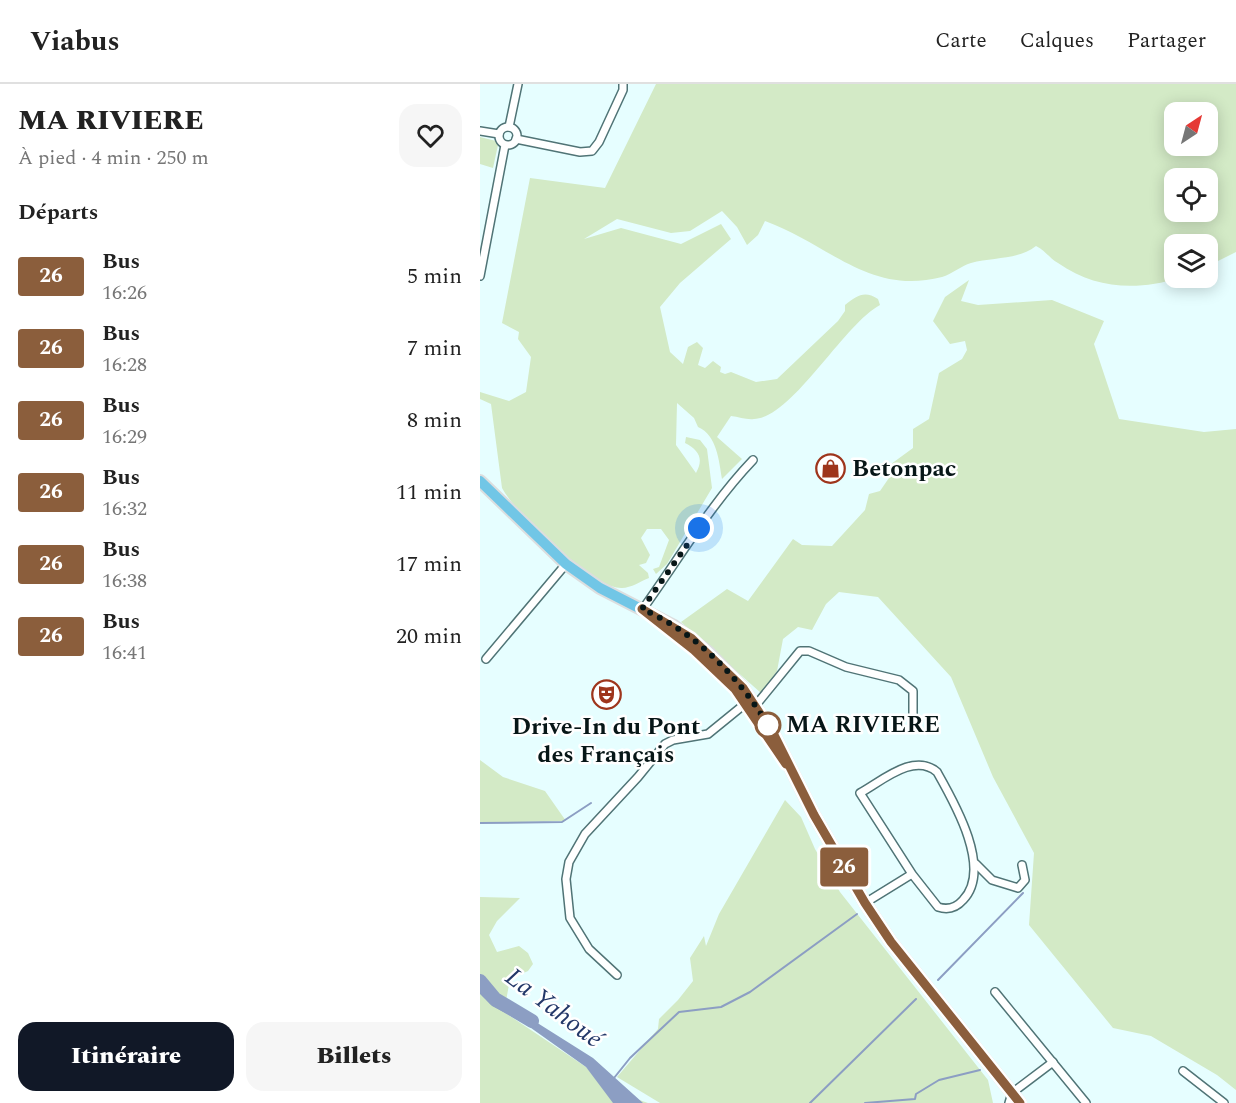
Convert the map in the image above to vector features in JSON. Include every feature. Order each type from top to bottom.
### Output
[{"type":"main road","points":[[480,482],[566,564],[600,588],[642,609],[691,638],[724,668],[752,702],[865,903],[891,942],[1011,1098],[1020,1103]]},
{"type":"main road","points":[[480,490],[510,509]]},
{"type":"street","points":[[509,127],[518,84]]},
{"type":"street","points":[[516,139],[580,152],[592,151],[599,142],[623,90],[623,84]]},
{"type":"street","points":[[509,127],[516,131],[516,139],[510,145],[505,145],[499,140],[499,134],[503,128],[509,127]]},
{"type":"street","points":[[480,131],[499,134]]},
{"type":"street","points":[[480,276],[505,145]]},
{"type":"street","points":[[480,227],[489,228]]},
{"type":"street","points":[[642,609],[688,546],[722,492],[753,460]]},
{"type":"street","points":[[486,659],[566,564]]},
{"type":"street","points":[[617,975],[589,949],[575,930],[570,918],[566,892],[569,862],[585,834],[665,744],[673,740],[708,734],[752,702],[800,651],[809,651],[846,667],[899,680],[913,691],[913,723]]},
{"type":"street","points":[[976,864],[966,898],[951,908],[938,907],[912,874],[860,793],[916,763],[928,764],[937,772],[967,835],[976,864],[992,880],[1018,888],[1025,880],[1022,865]]},
{"type":"street","points":[[865,903],[912,874]]},
{"type":"street","points":[[995,992],[1086,1103]]},
{"type":"street","points":[[1011,1098],[1053,1062]]},
{"type":"street","points":[[1183,1071],[1224,1103]]},
{"type":"green space","points":[[656,84],[1236,84],[1236,252],[1218,261],[1218,234],[1164,234],[1163,282],[1132,286],[1101,283],[1072,272],[1036,246],[1021,254],[971,263],[942,277],[916,281],[893,280],[850,265],[765,221],[758,235],[747,245],[737,227],[722,211],[690,231],[671,233],[617,219],[584,239],[621,228],[681,244],[721,224],[731,239],[680,283],[660,307],[670,352],[683,364],[688,347],[697,342],[703,348],[698,365],[705,368],[713,361],[721,367],[720,372],[725,374],[731,372],[756,382],[777,379],[838,321],[845,311],[845,305],[853,299],[861,295],[869,295],[878,299],[880,305],[850,331],[785,404],[769,415],[754,419],[731,416],[717,437],[742,459],[722,479],[713,442],[698,427],[694,418],[677,403],[676,445],[696,473],[700,463],[699,455],[685,443],[686,437],[700,440],[707,449],[712,488],[667,564],[656,574],[653,569],[659,567],[669,540],[661,529],[647,529],[641,538],[650,555],[646,563],[639,565],[648,573],[649,578],[625,588],[609,585],[575,564],[538,531],[510,500],[502,488],[491,404],[480,399],[480,392],[509,401],[526,392],[531,357],[518,339],[519,332],[502,323],[530,178],[605,188]]},
{"type":"green space","points":[[480,137],[496,141],[498,145],[493,168],[480,164]]},
{"type":"green space","points":[[969,280],[961,301],[978,305],[1052,300],[1104,321],[1094,344],[1119,419],[1204,432],[1236,429],[1236,1090],[1217,1075],[1151,1036],[1113,1028],[1029,925],[1034,853],[993,777],[951,677],[878,597],[839,592],[826,604],[812,630],[798,627],[783,639],[777,671],[761,693],[681,622],[727,589],[748,601],[793,539],[802,545],[832,546],[865,510],[869,494],[880,491],[891,475],[887,467],[913,448],[913,429],[929,419],[939,373],[962,359],[967,350],[965,341],[950,344],[933,321],[945,297]]},
{"type":"green space","points":[[480,760],[503,777],[545,791],[566,821],[480,823]]},
{"type":"green space","points":[[785,800],[801,817],[815,849],[840,892],[988,1080],[993,1103],[660,1103],[617,1077],[658,1029],[659,1019],[693,981],[690,958],[704,936],[706,946],[719,914]]},
{"type":"green space","points":[[480,897],[520,898],[497,921],[489,935],[497,952],[519,946],[528,953],[533,964],[528,971],[510,979],[504,1012],[586,1067],[605,1088],[648,1103],[480,1103]]},
{"type":"water","points":[[480,985],[503,1006],[520,1012],[593,1058],[643,1103],[613,1103],[586,1067],[524,1023],[492,1006],[480,994]]},
{"type":"waterway","points":[[480,823],[562,822],[591,803]]},
{"type":"waterway","points":[[938,980],[1023,893]]},
{"type":"waterway","points":[[614,1078],[630,1058],[679,1012],[721,1007],[750,992],[857,914]]},
{"type":"waterway","name":"La Yahoué","points":[[480,981],[495,999],[532,1021]]},
{"type":"waterway","points":[[810,1103],[916,999]]},
{"type":"waterway","points":[[865,1103],[915,1099],[916,1094],[939,1080],[980,1070]]},
{"type":"bus line","name":"26","points":[[786,764],[763,726],[735,689],[694,650],[642,609],[691,638],[743,688],[774,735],[814,815],[865,903],[891,942],[1020,1103]]},
{"type":"place","name":"Betonpac","points":[[831,469]]},
{"type":"place","name":"Drive-In du Pont des Français","points":[[606,694]]},
{"type":"place","name":"MA RIVIERE","points":[[768,725]]},
{"type":"route","points":[[699,528],[642,609],[674,626],[708,652],[743,688],[768,725]]}]
